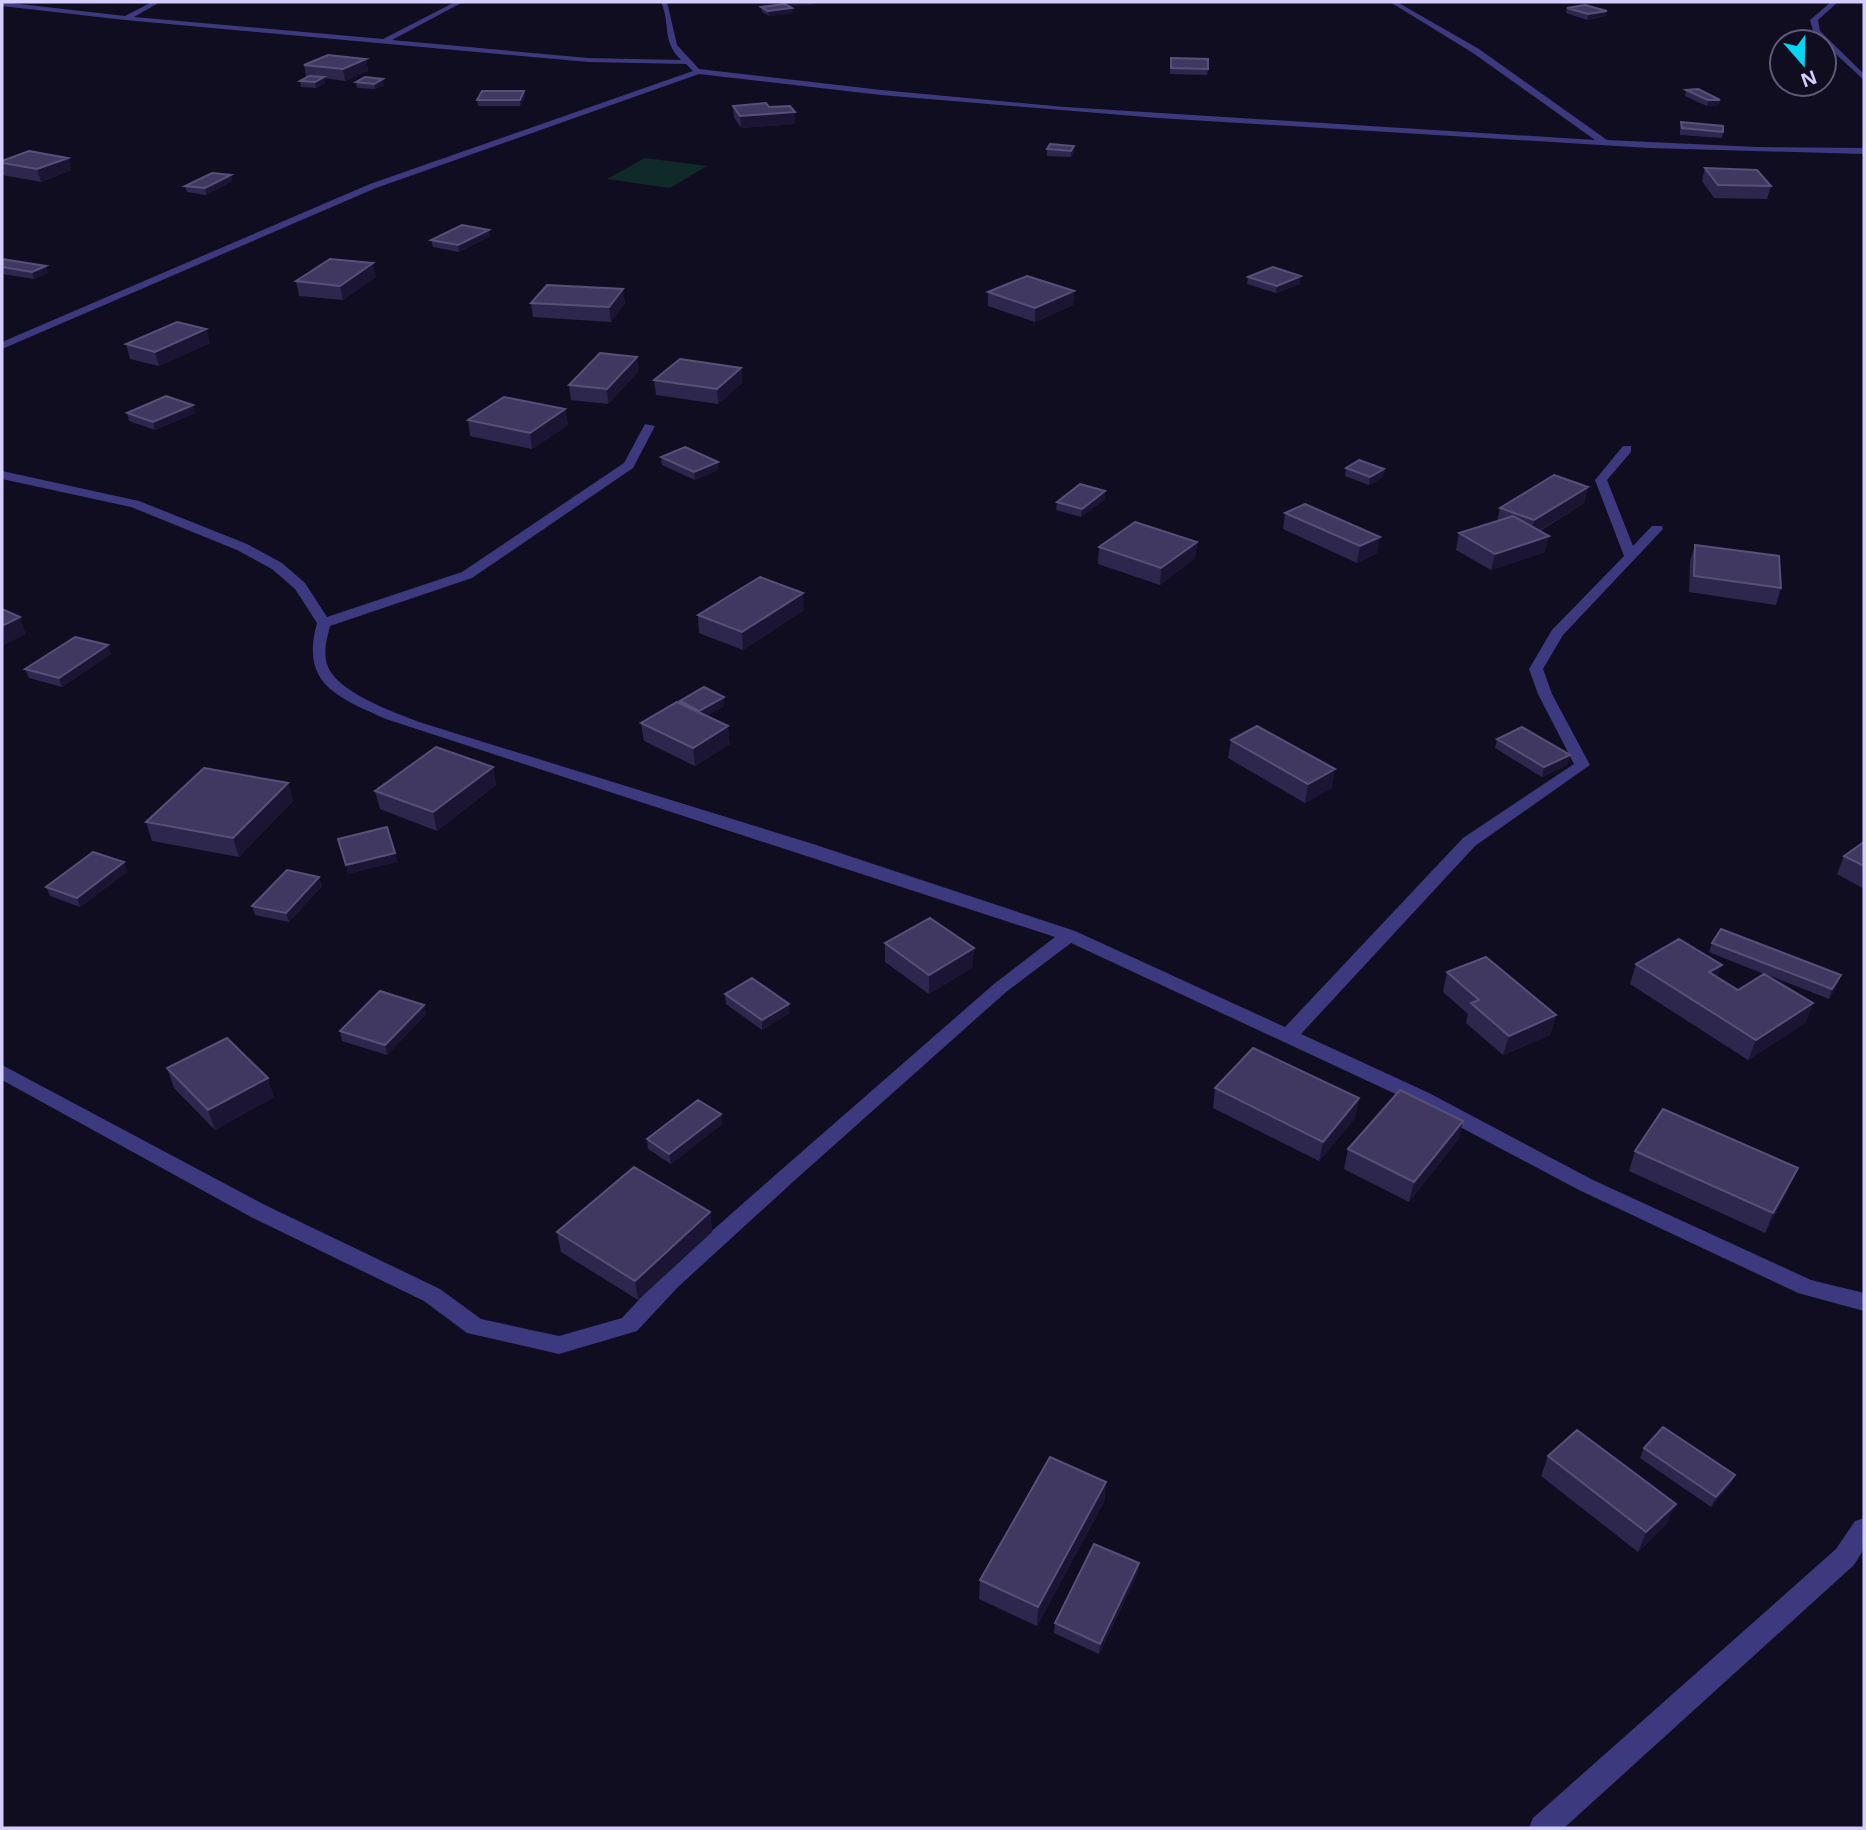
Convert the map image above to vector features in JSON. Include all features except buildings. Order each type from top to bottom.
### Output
[{"type":"street","points":[[125,18],[157,2]]},
{"type":"street","points":[[386,40],[460,2]]},
{"type":"street","points":[[664,2],[672,19],[669,37],[676,52],[690,62],[696,71]]},
{"type":"street","points":[[1393,2],[1476,51],[1604,142]]},
{"type":"street","points":[[1835,2],[1814,20],[1817,32],[1864,78]]},
{"type":"street","points":[[2,4],[588,61],[690,62]]},
{"type":"street","points":[[2,346],[373,186],[533,132],[696,71],[1035,107],[1725,150],[1864,151]]},
{"type":"street","points":[[324,623],[467,575],[629,465],[649,426]]},
{"type":"street","points":[[1627,449],[1601,480],[1631,557]]},
{"type":"street","points":[[2,475],[135,504],[242,547],[277,566],[300,586],[324,623],[318,648],[322,671],[354,699],[414,726],[807,848],[1069,934],[1422,1098],[1586,1185],[1794,1282],[1864,1302]]},
{"type":"street","points":[[1289,1035],[1469,842],[1582,765],[1569,733],[1543,695],[1536,669],[1557,633],[1657,529]]},
{"type":"street","points":[[2,1072],[258,1211],[432,1295],[475,1327],[559,1345],[629,1325],[670,1281],[788,1175],[1000,988],[1069,934]]},
{"type":"street","points":[[1543,1828],[1845,1557],[1864,1529]]},
{"type":"green space","points":[[645,158],[707,166],[670,188],[607,179]]}]
